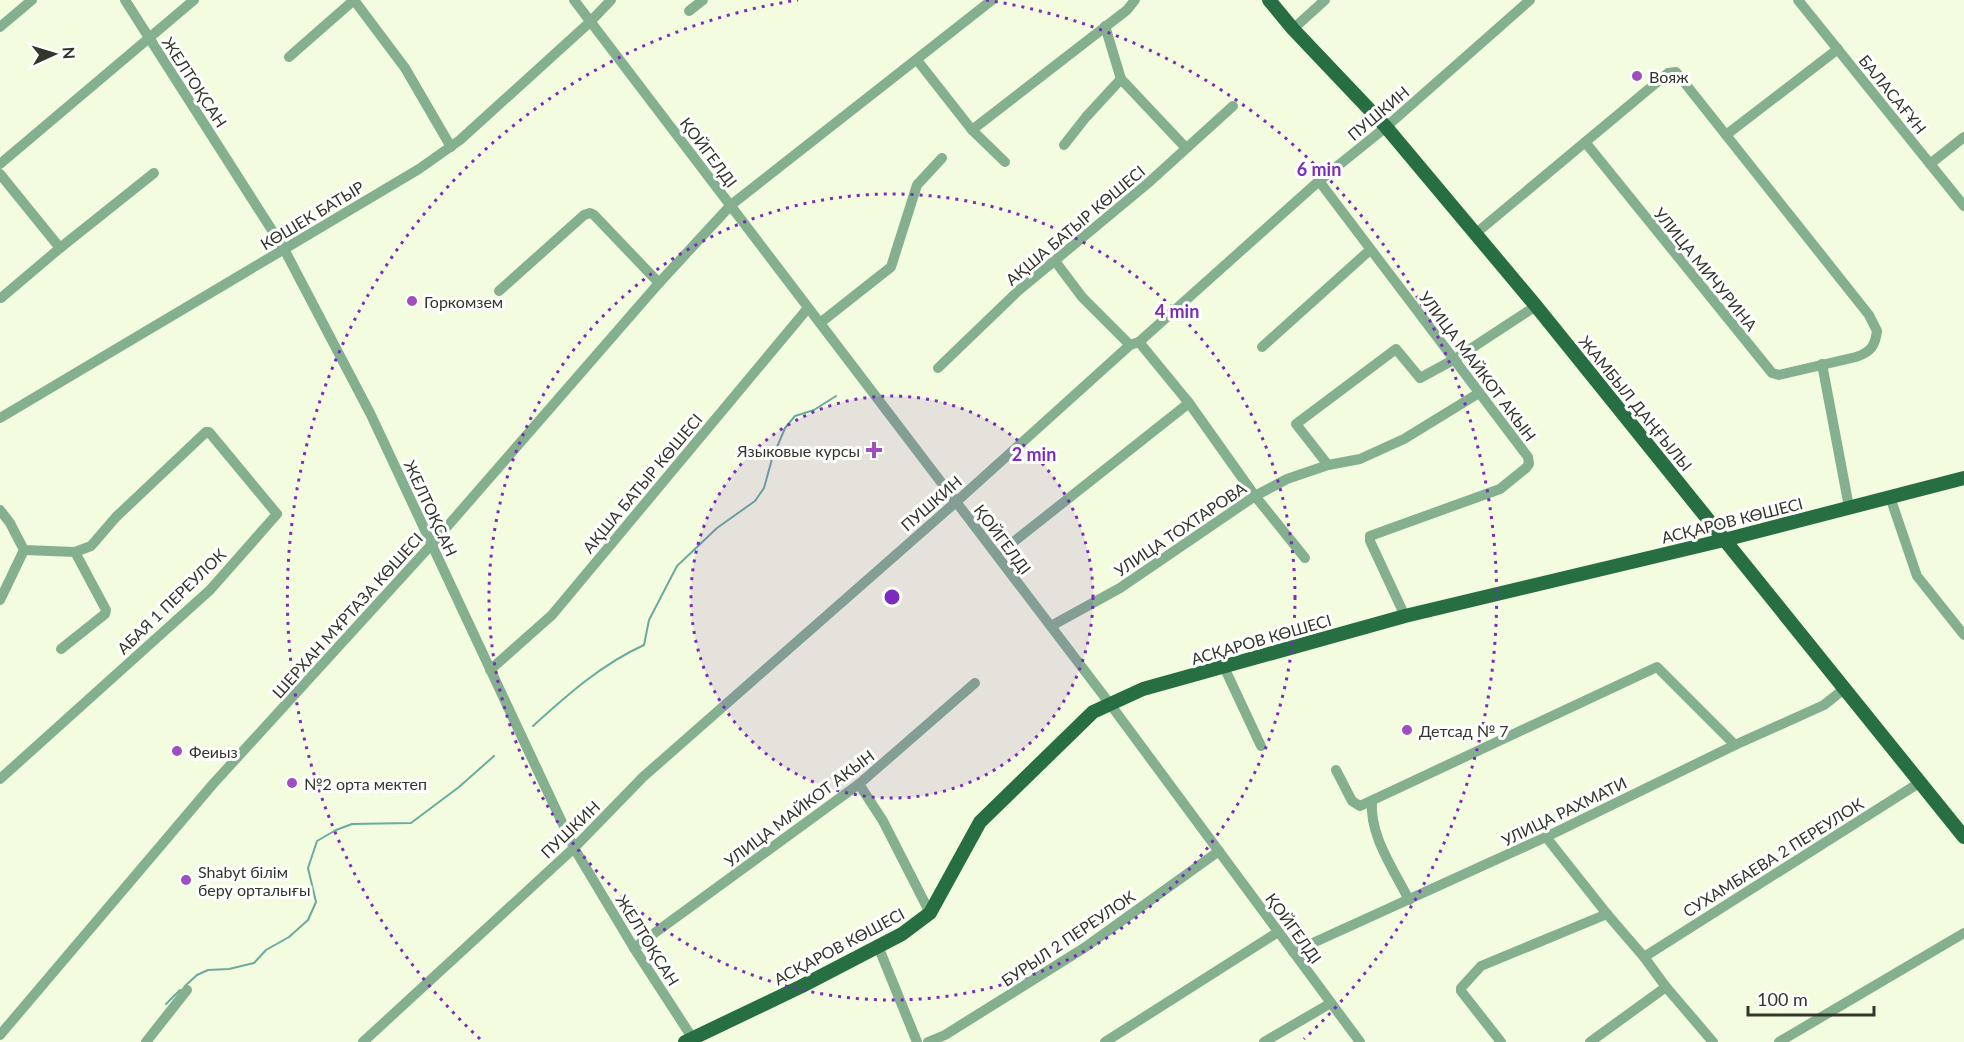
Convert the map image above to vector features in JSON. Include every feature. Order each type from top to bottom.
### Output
[{"type":"main road","name":"ЖАМБЫЛ ДАҢҒЫЛЫ","points":[[1269,0],[1293,29],[1386,127],[1536,306],[1964,837]]},
{"type":"main road","name":"АСҚАРОВ КӨШЕСІ","points":[[691,1040],[902,934],[930,913],[980,822],[1093,712],[1143,689],[1405,616],[1724,540],[1964,478]]},
{"type":"street","points":[[0,27],[32,0]]},
{"type":"street","name":"ЖЕЛТОҚСАН","points":[[125,0],[284,249],[371,415],[574,848],[691,1040]]},
{"type":"street","points":[[0,164],[194,0]]},
{"type":"street","points":[[289,57],[354,0],[405,68],[451,147]]},
{"type":"street","name":"ҚОЙГЕЛДІ","points":[[574,0],[1110,704],[1360,1042]]},
{"type":"street","name":"КӨШЕК БАТЫР","points":[[0,417],[419,169],[451,147],[590,22],[611,0]]},
{"type":"street","points":[[689,11],[702,0]]},
{"type":"street","name":"ШЕРХАН МҰРТАЗА КӨШЕСІ","points":[[0,1035],[213,784],[432,544],[659,283],[731,205],[992,0]]},
{"type":"street","points":[[1119,0],[1127,10]]},
{"type":"street","points":[[972,130],[1127,10],[1135,0]]},
{"type":"street","points":[[1293,29],[1325,0]]},
{"type":"street","name":"ПУШКИН","points":[[363,1042],[574,848],[643,777],[1134,343],[1530,0]]},
{"type":"street","name":"БАЛАСАҒҰН","points":[[1798,0],[1964,206]]},
{"type":"street","points":[[1105,26],[1121,79],[1186,148]]},
{"type":"street","points":[[1726,135],[1838,49]]},
{"type":"street","points":[[916,60],[972,130],[1005,162]]},
{"type":"street","name":"УЛИЦА МИЧУРИНА","points":[[1475,234],[1586,142],[1673,72],[1676,72],[1873,321],[1877,331],[1875,341],[1868,353],[1779,375],[1769,371],[1586,142]]},
{"type":"street","points":[[1064,145],[1121,79]]},
{"type":"street","name":"АҚША БАТЫР КӨШЕСІ","points":[[938,369],[1018,291],[1233,106]]},
{"type":"street","points":[[1930,164],[1964,137]]},
{"type":"street","points":[[820,323],[891,267],[917,185],[942,158]]},
{"type":"street","points":[[1,298],[154,173]]},
{"type":"street","points":[[0,174],[60,248]]},
{"type":"street","name":"УЛИЦА МАЙКОТ АКЫН","points":[[1319,181],[1528,457],[1529,464],[1500,489],[1370,536],[1370,541],[1405,616]]},
{"type":"street","points":[[499,291],[584,214],[590,213],[659,283]]},
{"type":"street","points":[[1262,347],[1370,250]]},
{"type":"street","points":[[1054,261],[1082,297],[1134,343],[1189,403],[1255,496],[1305,558]]},
{"type":"street","points":[[1328,465],[1296,424],[1396,349],[1420,378],[1455,359],[1536,306]]},
{"type":"street","name":"АҚША БАТЫР КӨШЕСІ","points":[[490,670],[552,615],[808,308]]},
{"type":"street","points":[[1822,364],[1849,507]]},
{"type":"street","name":"УЛИЦА ТОХТАРОВА","points":[[1051,626],[1120,588],[1255,496],[1287,479],[1328,465],[1360,459],[1404,439],[1479,393]]},
{"type":"street","points":[[997,555],[1189,403]]},
{"type":"street","name":"АБАЯ 1 ПЕРЕУЛОК","points":[[0,779],[210,590],[277,516],[277,512],[209,432],[206,432],[116,517],[91,546],[75,552]]},
{"type":"street","points":[[1890,496],[1917,576],[1964,635]]},
{"type":"street","points":[[0,510],[10,523],[24,550]]},
{"type":"street","points":[[24,550],[75,552],[106,610],[105,614],[61,649]]},
{"type":"street","points":[[0,600],[24,550]]},
{"type":"street","points":[[1224,667],[1261,746]]},
{"type":"street","points":[[1336,770],[1352,801],[1360,806],[1654,668],[1659,669],[1735,745]]},
{"type":"street","name":"УЛИЦА МАЙКОТ АКЫН","points":[[634,948],[859,784],[975,683]]},
{"type":"street","name":"УЛИЦА РАХМАТИ","points":[[1293,952],[1546,837],[1735,745],[1824,705],[1844,689]]},
{"type":"street","name":"СУХАМБАЕВА 2 ПЕРЕУЛОК","points":[[1644,957],[1919,783]]},
{"type":"street","points":[[859,784],[883,821],[930,913]]},
{"type":"street","points":[[1372,801],[1370,814],[1379,841],[1409,900]]},
{"type":"street","points":[[1546,837],[1713,1042]]},
{"type":"street","name":"БУРЫЛ 2 ПЕРЕУЛОК","points":[[928,1042],[947,1039],[1084,948],[1219,851]]},
{"type":"street","points":[[1502,1042],[1461,992],[1461,988],[1481,966],[1607,914]]},
{"type":"street","points":[[1105,1042],[1278,932]]},
{"type":"street","points":[[1779,1042],[1964,933]]},
{"type":"street","points":[[878,946],[917,1042]]},
{"type":"street","points":[[1590,1042],[1666,987]]},
{"type":"street","points":[[146,1042],[187,990]]},
{"type":"street","points":[[1263,1042],[1331,1003]]},
{"type":"waterway","points":[[533,726],[599,671],[644,645],[649,620],[677,566],[717,528],[755,501],[764,488],[772,459],[785,428],[795,416],[814,410],[836,396]]},
{"type":"waterway","points":[[185,986],[197,975],[208,970],[229,969],[254,963],[266,950],[289,937],[308,920],[316,902],[308,868],[317,841],[352,824],[411,823],[459,787],[494,756]]},
{"type":"waterway","points":[[166,1004],[180,990]]},
{"type":"place","name":"Вояж","points":[[1637,76]]},
{"type":"place","name":"Горкомзем","points":[[412,301]]},
{"type":"place","name":"Языковые курсы","points":[[874,450]]},
{"type":"place","name":"Детсад № 7","points":[[1407,730]]},
{"type":"place","name":"Феиыз","points":[[177,751]]},
{"type":"place","name":"№2 орта мектеп","points":[[292,783]]},
{"type":"place","name":"Shabyt білім беру орталығы","points":[[186,880]]}]
